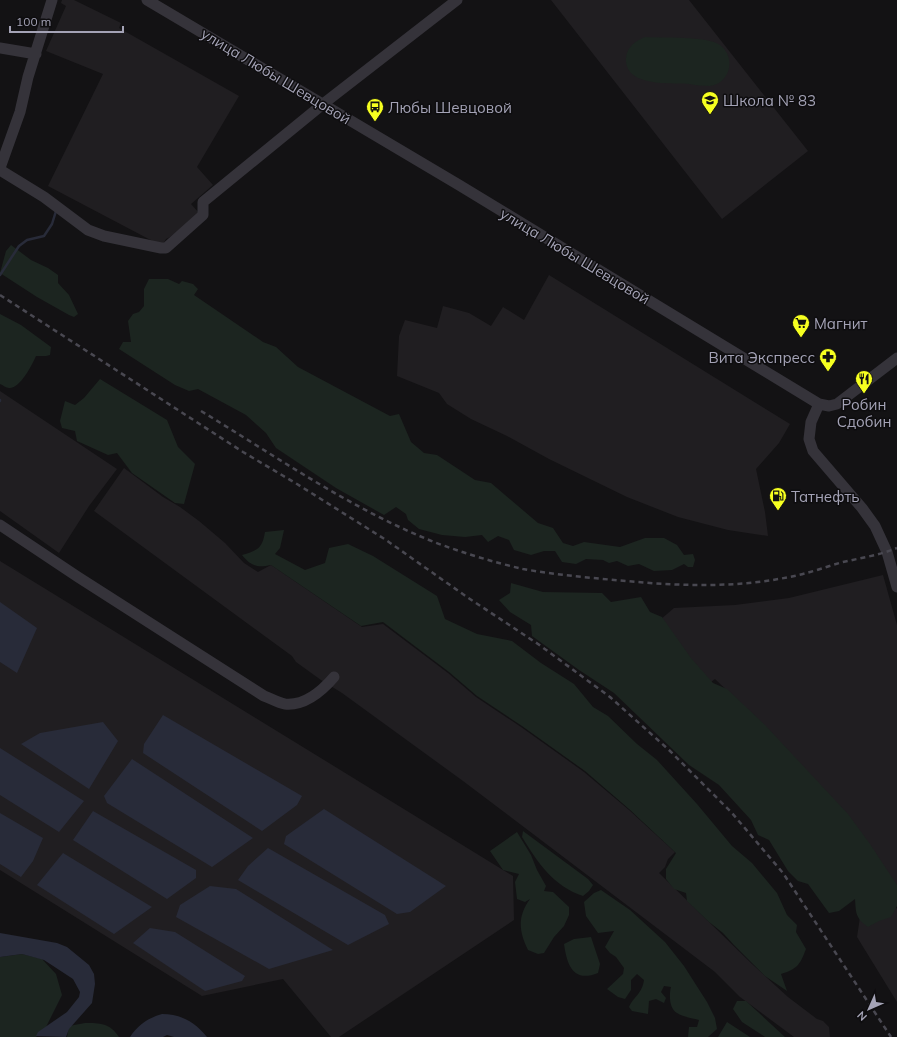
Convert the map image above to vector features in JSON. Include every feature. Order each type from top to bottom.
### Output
[{"type":"street","points":[[52,0],[28,76],[20,112],[0,169],[44,197],[88,230],[104,236],[161,248],[166,248],[203,215],[203,202],[323,104],[457,0]]},
{"type":"street","name":"улица Любы Шевцовой","points":[[148,0],[819,404]]},
{"type":"street","points":[[0,48],[36,54]]},
{"type":"street","points":[[897,358],[837,404],[829,406],[819,404],[811,422],[809,439],[813,451],[875,526],[888,552],[897,587]]},
{"type":"street","points":[[0,525],[78,577],[264,696],[285,704],[302,702],[325,688],[334,677]]},
{"type":"shaded area","points":[[62,0],[74,0],[121,23],[119,28],[239,96],[197,167],[213,185],[191,204],[200,214],[166,239],[162,246],[48,186],[103,74],[46,51],[66,6],[61,3]]},
{"type":"shaded area","name":"Школа № 83","points":[[551,0],[689,0],[808,151],[722,219]]},
{"type":"shaded area","points":[[645,37],[695,39],[714,42],[725,50],[728,56],[729,69],[727,75],[717,84],[710,86],[650,82],[640,79],[632,74],[627,67],[626,58],[630,47],[635,42]]},
{"type":"shaded area","points":[[11,245],[31,260],[48,268],[58,275],[58,283],[69,295],[78,314],[74,317],[69,315],[37,297],[0,273],[6,251]]},
{"type":"shaded area","points":[[549,275],[790,424],[779,443],[756,469],[765,512],[768,536],[728,530],[678,517],[627,497],[471,419],[447,404],[439,393],[397,376],[399,336],[405,320],[437,328],[443,306],[469,313],[491,326],[503,307],[524,320]]},
{"type":"shaded area","points":[[149,279],[168,279],[179,284],[182,281],[193,284],[198,289],[194,295],[263,342],[276,347],[298,367],[390,416],[399,414],[411,442],[424,453],[437,455],[475,480],[491,483],[538,523],[553,528],[563,543],[573,546],[584,542],[620,547],[645,538],[664,538],[677,545],[684,555],[693,554],[695,560],[693,567],[688,567],[684,564],[672,570],[654,571],[639,564],[628,566],[617,561],[609,563],[603,560],[586,559],[576,564],[562,562],[555,551],[544,551],[531,555],[514,550],[509,540],[498,536],[488,542],[482,535],[465,537],[442,535],[419,529],[408,520],[406,514],[396,507],[384,515],[336,488],[276,448],[266,433],[246,415],[198,389],[189,391],[175,385],[119,349],[123,342],[131,342],[128,321],[133,314],[139,312],[144,306],[144,289]]},
{"type":"shaded area","points":[[0,314],[21,325],[51,347],[50,355],[36,356],[29,370],[21,381],[17,385],[9,388],[0,384]]},
{"type":"shaded area","points":[[100,379],[167,420],[178,447],[195,464],[184,504],[175,503],[132,473],[117,453],[108,455],[77,441],[75,431],[62,428],[60,421],[65,401],[75,405],[84,398]]},
{"type":"shaded area","points":[[0,391],[117,469],[89,506],[59,553],[0,511]]},
{"type":"shaded area","points":[[124,468],[199,521],[225,543],[244,563],[258,572],[271,565],[362,627],[383,624],[448,673],[476,697],[584,772],[675,852],[668,859],[665,867],[659,873],[788,997],[817,1019],[823,1021],[829,1027],[830,1037],[794,1037],[740,997],[715,972],[463,781],[342,693],[296,662],[292,656],[94,511]]},
{"type":"shaded area","points":[[284,530],[280,548],[275,554],[305,570],[325,563],[329,548],[348,544],[373,556],[437,596],[445,619],[477,634],[512,641],[541,663],[574,684],[593,707],[608,716],[637,744],[657,760],[697,804],[732,846],[752,863],[777,893],[787,915],[797,925],[796,932],[806,949],[800,963],[797,966],[781,974],[787,991],[765,976],[723,933],[687,901],[686,893],[674,889],[666,879],[666,869],[676,853],[629,809],[585,771],[477,696],[449,672],[383,622],[361,626],[271,565],[258,566],[251,564],[242,555],[256,550],[261,545],[265,532]]},
{"type":"shaded area","points":[[0,561],[513,876],[514,920],[339,1037],[331,1037],[283,979],[202,996],[0,870]]},
{"type":"shaded area","points":[[883,575],[897,625],[897,889],[774,736],[715,679],[711,682],[696,667],[660,620],[674,608],[735,605],[789,598]]},
{"type":"shaded area","points":[[511,583],[543,592],[602,593],[611,602],[641,597],[650,612],[662,617],[691,658],[713,683],[727,689],[765,725],[848,814],[897,885],[897,906],[891,917],[868,927],[858,918],[855,899],[839,911],[829,913],[808,884],[798,881],[788,871],[769,840],[758,835],[751,820],[719,785],[689,765],[614,693],[532,636],[531,625],[510,612],[499,600],[510,593]]},
{"type":"shaded area","points":[[523,831],[588,879],[593,885],[589,891],[583,896],[572,892],[555,880],[540,864],[528,847],[522,837]]},
{"type":"shaded area","points":[[517,832],[531,855],[546,886],[544,891],[553,892],[569,907],[569,915],[564,926],[554,937],[544,953],[538,954],[528,950],[523,937],[521,930],[521,918],[530,899],[525,902],[517,899],[515,882],[519,874],[503,870],[490,851]]},
{"type":"shaded area","points":[[601,890],[630,910],[665,942],[684,966],[707,1002],[715,1018],[717,1029],[708,1037],[688,1037],[689,1027],[697,1027],[699,1020],[682,1016],[674,1011],[670,1001],[671,987],[664,986],[661,992],[666,998],[664,1003],[656,999],[649,1001],[648,1014],[632,1011],[629,1007],[640,992],[643,985],[644,980],[637,974],[631,980],[631,990],[625,999],[618,997],[607,989],[623,974],[624,968],[616,957],[605,947],[614,931],[598,933],[586,916],[584,902],[594,893]]},
{"type":"shaded area","points":[[883,890],[897,909],[897,1002],[857,937],[862,904]]},
{"type":"shaded area","points":[[591,937],[600,964],[598,973],[583,976],[577,974],[569,965],[564,944],[574,939]]},
{"type":"shaded area","points":[[22,954],[42,959],[56,974],[62,995],[46,1027],[36,1037],[0,1037],[0,957]]},
{"type":"shaded area","points":[[737,1001],[746,1001],[785,1037],[765,1037],[742,1022],[733,1009]]},
{"type":"shaded area","points":[[727,1022],[750,1037],[718,1037]]},
{"type":"shaded area","points":[[95,1023],[108,1026],[116,1032],[119,1037],[67,1037],[69,1026]]},
{"type":"water","points":[[0,602],[37,628],[17,673],[0,662]]},
{"type":"water","points":[[163,715],[302,796],[297,805],[262,831],[143,753],[144,744]]},
{"type":"water","points":[[103,722],[118,741],[89,789],[21,744],[40,733]]},
{"type":"water","points":[[0,748],[84,801],[59,832],[0,795]]},
{"type":"water","points":[[132,759],[253,838],[212,867],[107,803],[104,796]]},
{"type":"water","points":[[324,809],[446,886],[410,912],[397,914],[284,844],[286,836]]},
{"type":"water","points":[[93,811],[196,870],[196,878],[167,899],[73,840]]},
{"type":"water","points":[[0,813],[43,838],[33,861],[21,877],[0,864]]},
{"type":"water","points":[[268,848],[385,915],[389,924],[348,945],[238,880],[248,866]]},
{"type":"water","points":[[63,853],[152,907],[114,934],[37,885]]},
{"type":"water","points":[[210,886],[236,889],[333,950],[269,969],[176,917],[180,905]]},
{"type":"water","points":[[150,928],[175,932],[245,976],[242,981],[205,991],[133,943]]},
{"type":"water","points":[[0,933],[57,943],[67,947],[89,965],[94,974],[95,984],[92,1003],[69,1029],[66,1037],[36,1036],[38,1032],[67,1012],[79,997],[80,992],[73,979],[44,960],[22,954],[0,957]]},
{"type":"water","points":[[162,1014],[175,1015],[187,1020],[198,1027],[207,1037],[174,1037],[167,1035],[163,1037],[130,1037],[144,1022]]},
{"type":"waterway","points":[[0,275],[19,246],[27,240],[44,236],[52,224],[56,211]]},
{"type":"railway","points":[[0,295],[243,452],[386,540],[467,597],[538,644],[610,697],[669,750],[732,813],[783,873],[891,1037]]},
{"type":"railway","points":[[201,411],[344,498],[403,529],[444,546],[523,569],[646,583],[687,585],[749,583],[796,576],[897,548]]},
{"type":"place","name":"Школа № 83","points":[[710,115]]},
{"type":"place","name":"Любы Шевцовой","points":[[375,122]]},
{"type":"place","name":"Магнит","points":[[801,338]]},
{"type":"place","name":"Вита Экспресс","points":[[828,372]]},
{"type":"place","name":"Робин Сдобин","points":[[864,394]]},
{"type":"place","name":"Татнефть","points":[[778,511]]}]
